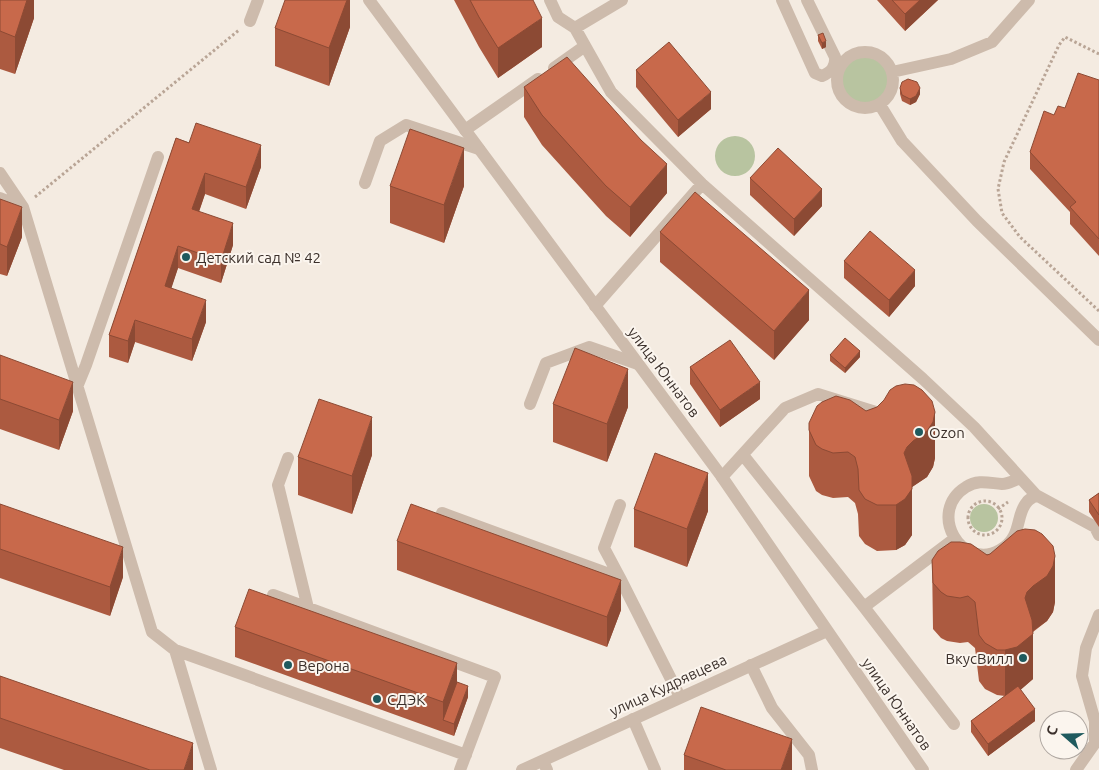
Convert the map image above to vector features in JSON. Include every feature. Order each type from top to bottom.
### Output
[{"type":"street","points":[[250,21],[258,0]]},
{"type":"street","name":"улица Юннатов","points":[[369,0],[722,477],[923,770]]},
{"type":"street","points":[[550,0],[558,17],[575,28],[611,92],[702,184],[919,382],[974,427],[1036,495],[1094,527],[1099,535]]},
{"type":"street","points":[[575,28],[622,0]]},
{"type":"street","points":[[782,0],[815,73],[822,76],[830,72],[839,63],[851,55],[862,52],[873,52],[883,57],[890,66],[894,76],[893,88],[888,98],[880,105],[858,108],[848,103],[840,94],[837,84],[839,63],[807,0]]},
{"type":"street","points":[[892,72],[951,59],[992,42],[1029,0]]},
{"type":"street","points":[[465,130],[585,46]]},
{"type":"street","points":[[880,105],[902,141],[977,221],[1099,340]]},
{"type":"street","points":[[365,183],[380,141],[406,125],[479,149]]},
{"type":"street","points":[[77,387],[158,157]]},
{"type":"street","points":[[0,173],[23,207],[152,632],[175,650],[466,755]]},
{"type":"street","points":[[594,306],[702,184]]},
{"type":"street","points":[[0,198],[23,207]]},
{"type":"street","points":[[530,404],[546,363],[589,347],[638,364]]},
{"type":"street","points":[[60,381],[77,387]]},
{"type":"street","points":[[722,477],[785,408],[818,394],[879,413],[893,402]]},
{"type":"street","points":[[742,455],[864,607],[954,724]]},
{"type":"street","points":[[288,458],[278,484],[308,608]]},
{"type":"street","points":[[1020,478],[1004,484],[986,481],[966,486],[953,500],[948,510],[950,530],[954,539],[962,546],[978,553],[988,554],[998,551],[1008,545],[1013,538],[1023,508],[1036,495]]},
{"type":"street","points":[[620,504],[604,548],[680,697]]},
{"type":"street","points":[[442,513],[620,578]]},
{"type":"street","points":[[864,607],[954,539]]},
{"type":"street","points":[[110,548],[128,554]]},
{"type":"street","points":[[272,595],[495,677],[460,770]]},
{"type":"street","points":[[1076,770],[1095,743],[1095,721],[1082,676],[1086,648],[1099,615]]},
{"type":"street","name":"улица Кудрявцева","points":[[522,770],[545,765],[633,719],[827,631]]},
{"type":"street","points":[[175,650],[211,770]]},
{"type":"street","points":[[751,665],[772,708],[809,755],[812,770]]},
{"type":"street","points":[[633,719],[655,770]]},
{"type":"street","points":[[188,743],[206,749]]},
{"type":"path","points":[[23,207],[250,21]]},
{"type":"path","points":[[1099,54],[1065,37],[1059,45],[1004,162],[998,189],[1002,213],[1020,237],[1099,311]]},
{"type":"path","points":[[981,502],[995,505],[1001,518],[1001,523],[995,531],[986,535],[973,530],[968,521],[973,507],[981,502]]},
{"type":"green space","points":[[861,57],[869,57],[878,61],[884,67],[888,80],[884,93],[878,99],[869,103],[861,103],[852,99],[846,93],[842,84],[842,76],[846,67],[852,61]]},
{"type":"green space","points":[[735,136],[749,142],[755,156],[749,170],[735,176],[721,170],[715,156],[721,142]]},
{"type":"green space","points":[[984,504],[994,508],[998,518],[994,528],[984,532],[974,528],[970,518],[974,508]]},
{"type":"building","points":[[0,0],[27,0],[15,37],[0,31]]},
{"type":"building","points":[[285,0],[347,0],[329,48],[275,28]]},
{"type":"building","points":[[470,0],[533,0],[542,18],[498,48]]},
{"type":"building","points":[[892,0],[920,0],[905,14]]},
{"type":"building","points":[[823,33],[826,41],[822,43],[818,35]]},
{"type":"building","points":[[669,42],[711,92],[678,120],[636,70]]},
{"type":"building","points":[[567,57],[641,140],[667,164],[630,207],[606,186],[542,115],[524,87]]},
{"type":"building","points":[[1078,73],[1099,80],[1099,239],[1070,207],[1076,202],[1030,152],[1044,111],[1054,115],[1058,106],[1065,108]]},
{"type":"building","points":[[908,79],[917,82],[920,88],[916,96],[910,99],[902,95],[900,88],[902,82]]},
{"type":"building","name":"Детский сад № 42","points":[[196,123],[261,145],[246,187],[205,173],[192,209],[233,223],[221,261],[178,246],[165,286],[206,300],[192,339],[135,320],[128,341],[109,335],[176,138],[189,143]]},
{"type":"building","points":[[410,129],[464,148],[444,205],[390,186]]},
{"type":"building","points":[[778,148],[822,189],[794,219],[750,178]]},
{"type":"building","points":[[695,192],[809,290],[774,331],[660,232]]},
{"type":"building","points":[[0,199],[22,207],[7,247],[0,244]]},
{"type":"building","points":[[870,231],[915,270],[889,300],[844,261]]},
{"type":"building","points":[[845,338],[860,351],[845,368],[830,355]]},
{"type":"building","points":[[730,340],[760,382],[720,410],[690,367]]},
{"type":"building","points":[[575,348],[628,369],[607,424],[553,404]]},
{"type":"building","points":[[0,355],[73,382],[59,420],[0,399]]},
{"type":"building","points":[[905,384],[914,385],[922,390],[932,401],[935,412],[933,422],[927,431],[907,447],[904,453],[912,476],[912,489],[905,499],[896,505],[877,505],[865,499],[859,490],[858,469],[855,457],[848,452],[833,453],[816,445],[809,430],[809,423],[817,406],[836,396],[850,400],[866,411],[877,407],[890,390]]},
{"type":"building","points":[[319,399],[372,417],[352,476],[298,457]]},
{"type":"building","points":[[655,453],[708,473],[687,529],[634,509]]},
{"type":"building","points":[[1099,493],[1099,515],[1089,500]]},
{"type":"building","points":[[0,504],[123,547],[110,587],[0,549]]},
{"type":"building","points":[[411,504],[621,580],[607,617],[397,541]]},
{"type":"building","points":[[1025,529],[1035,530],[1042,534],[1053,546],[1055,556],[1053,566],[1047,576],[1027,592],[1025,598],[1032,620],[1033,634],[1017,647],[997,650],[985,643],[979,635],[975,602],[968,596],[960,598],[947,596],[933,583],[932,560],[938,551],[951,542],[971,544],[987,555],[990,554],[1017,531]]},
{"type":"building","points":[[249,589],[457,663],[443,702],[235,627]]},
{"type":"building","points":[[0,676],[193,743],[184,770],[150,770],[0,718]]},
{"type":"building","points":[[457,682],[468,686],[454,724],[443,720]]},
{"type":"building","points":[[1018,686],[1035,709],[988,744],[971,721]]},
{"type":"building","points":[[701,707],[792,739],[781,770],[726,770],[684,755]]},
{"type":"place","name":"Детский сад № 42","points":[[186,257]]},
{"type":"place","name":"Ozon","points":[[919,432]]},
{"type":"place","name":"ВкусВилл","points":[[1023,658]]},
{"type":"place","name":"Верона","points":[[288,665]]},
{"type":"place","name":"СДЭК","points":[[377,699]]}]
